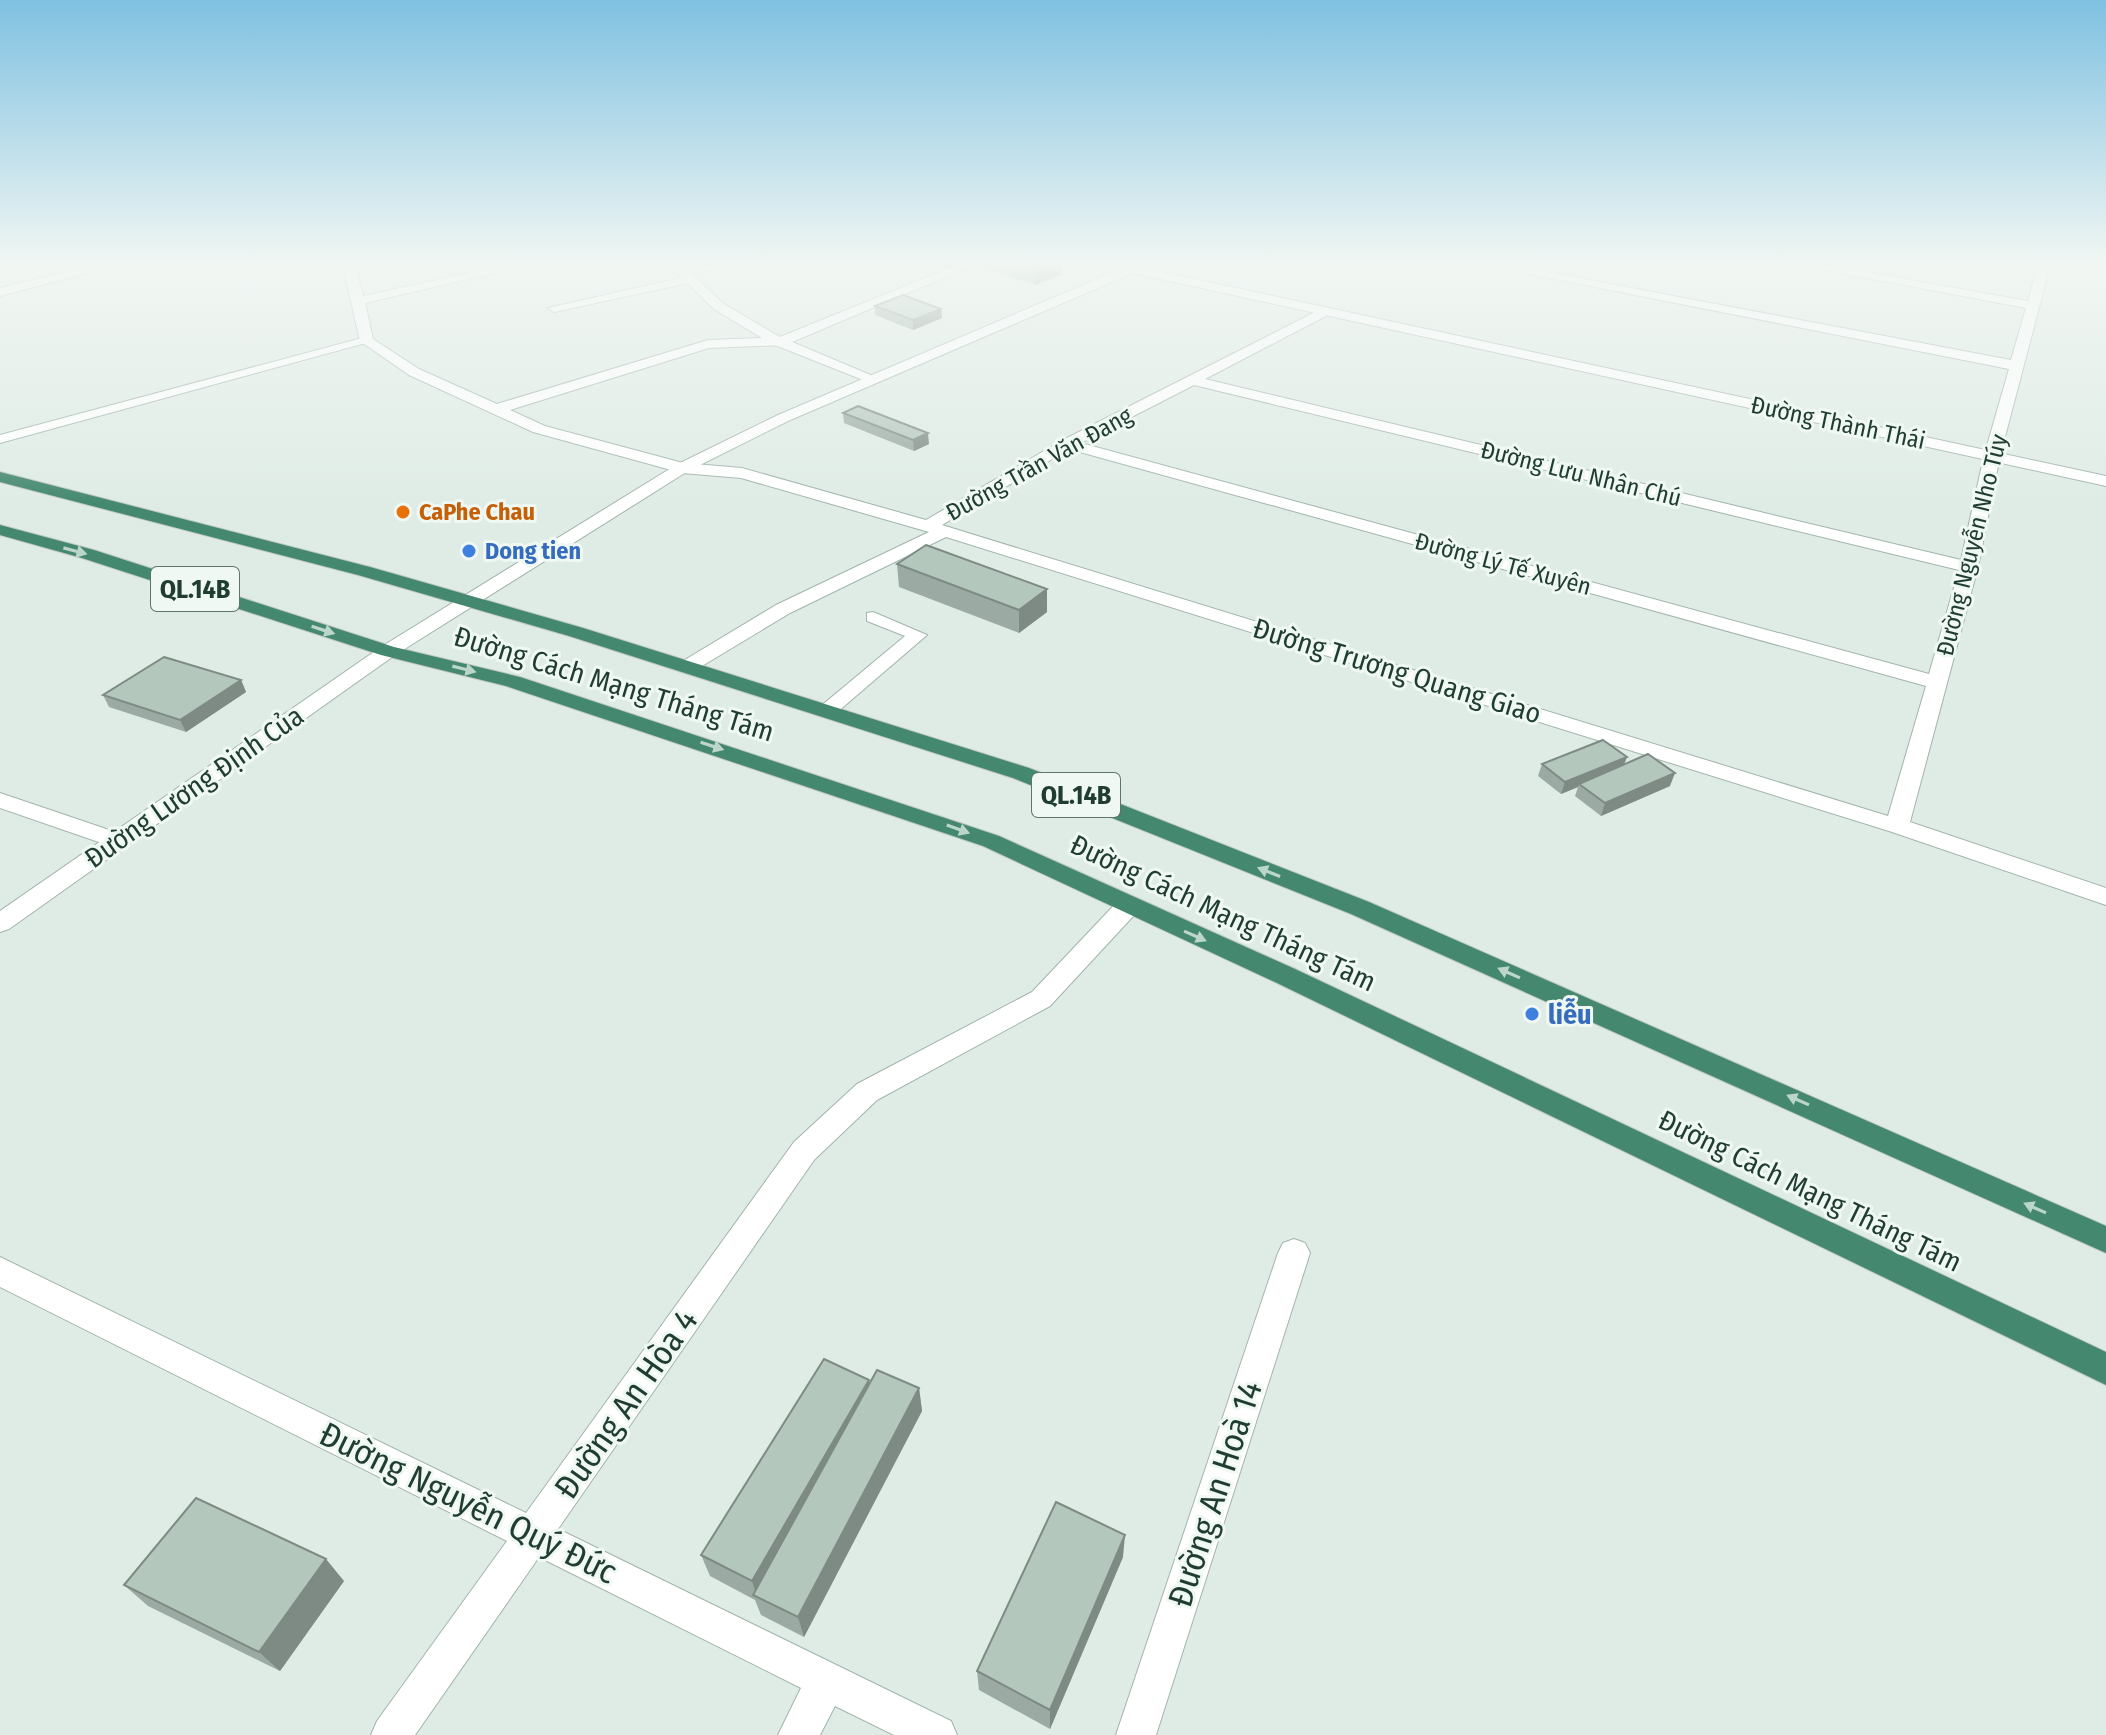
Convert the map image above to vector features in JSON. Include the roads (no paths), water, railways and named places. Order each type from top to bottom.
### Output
[{"type":"highway","name":"Đường Cách Mạng Tháng Tám","points":[[0,477],[466,600],[690,665],[1021,773],[1360,908],[2106,1240]]},
{"type":"highway","name":"Đường Cách Mạng Tháng Tám","points":[[0,530],[88,554],[388,651],[513,681],[889,804],[991,841],[1300,983],[2106,1369]]},
{"type":"street","name":"Đường Trương Quang Giao","points":[[370,343],[414,372],[539,429],[682,468],[742,473],[936,528],[1897,826],[2106,897]]},
{"type":"street","points":[[497,409],[708,344],[745,343]]},
{"type":"street","name":"Đường Lương Định Của","points":[[0,923],[388,651],[682,468],[783,418],[958,343]]},
{"type":"street","name":"Đường Trần Văn Đang","points":[[690,665],[739,632],[936,528],[1067,444],[1264,343]]},
{"type":"street","name":"Đường Thành Thái","points":[[1462,343],[2106,481]]},
{"type":"street","points":[[1898,343],[2018,366]]},
{"type":"street","name":"Đường Nguyễn Nho Túy","points":[[1897,826],[1969,567],[1992,456],[2024,343]]},
{"type":"street","name":"Đường Lưu Nhân Chú","points":[[1193,380],[1969,567]]},
{"type":"street","name":"Đường Lý Tế Xuyên","points":[[1067,444],[1938,683]]},
{"type":"street","points":[[0,800],[119,841]]},
{"type":"street","name":"Đường An Hòa 4","points":[[391,1735],[804,1151],[867,1092],[1041,999],[1128,906]]},
{"type":"street","name":"Đường An Hoà 14","points":[[1136,1735],[1294,1253]]},
{"type":"street","name":"Đường Nguyễn Quý Đức","points":[[0,1271],[937,1735]]},
{"type":"street","points":[[798,1735],[827,1681]]},
{"type":"lane","points":[[0,439],[360,343]]},
{"type":"lane","points":[[782,343],[873,379]]},
{"type":"lane","points":[[828,710],[918,635],[873,617]]},
{"type":"place","name":"CaPhe Chau","points":[[403,512]]},
{"type":"place","name":"Dong tien","points":[[469,551]]},
{"type":"place","name":"liễu","points":[[1532,1014]]}]
